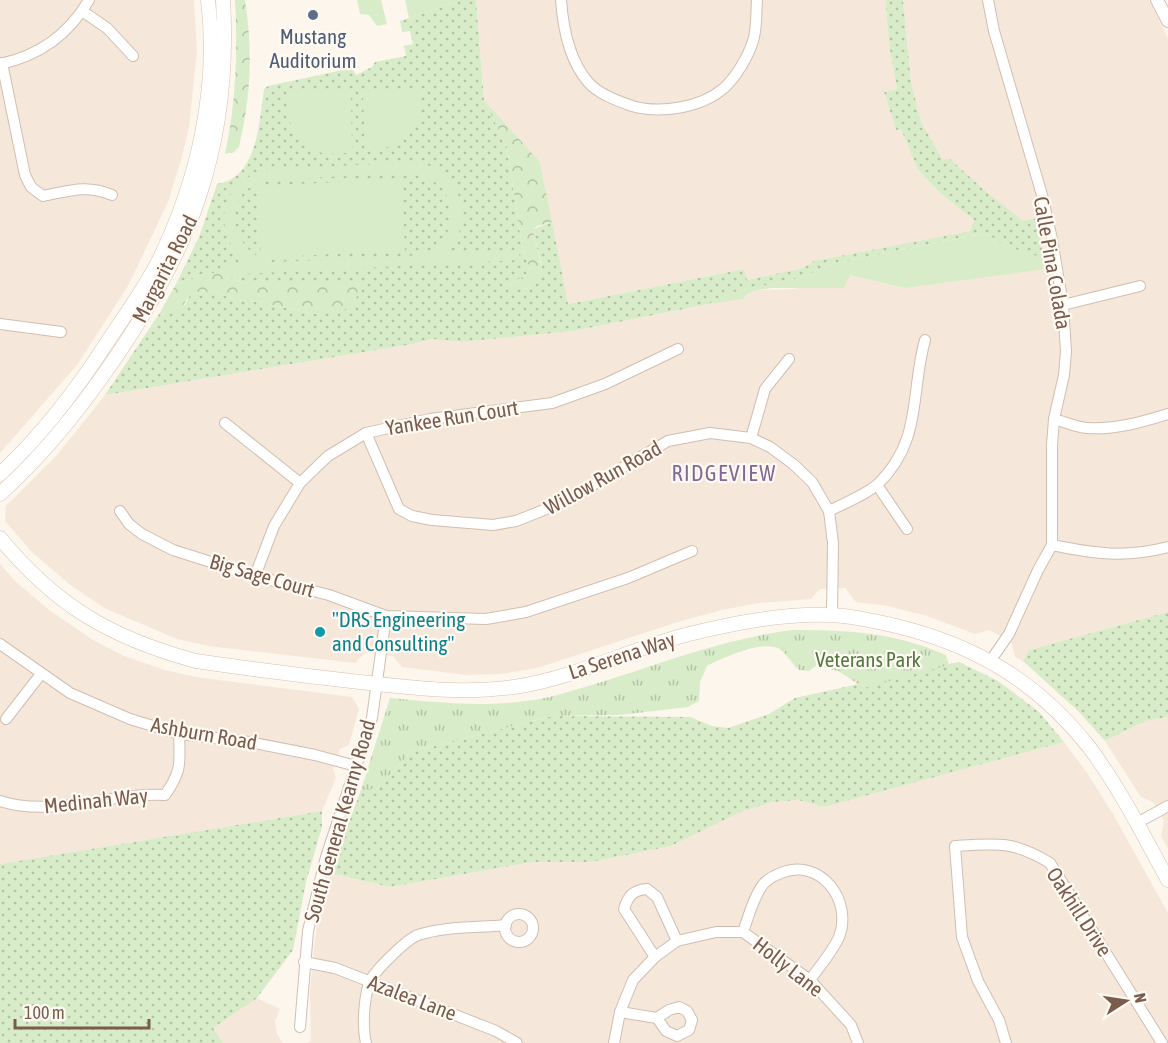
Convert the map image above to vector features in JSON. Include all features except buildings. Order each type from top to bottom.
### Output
[{"type":"main road","name":"Margarita Road","points":[[0,474],[44,430],[83,379],[143,289],[175,224],[197,156],[207,96],[210,19],[208,0]]},
{"type":"main road","name":"Margarita Road","points":[[0,494],[42,454],[81,407],[161,286],[179,249],[196,209],[217,132],[224,56],[223,0]]},
{"type":"main road","name":"La Serena Way","points":[[0,538],[25,568],[74,609],[148,647],[196,661],[439,691],[516,687],[554,679],[690,634],[754,620],[832,615],[876,621],[928,633],[991,660],[1036,693],[1068,724],[1088,746],[1114,783],[1168,880]]},
{"type":"street","points":[[89,0],[63,33],[43,49],[24,58],[1,64],[25,175],[31,187],[44,196],[81,189],[97,189],[112,195]]},
{"type":"street","points":[[561,0],[570,50],[588,83],[613,99],[640,108],[668,110],[697,103],[723,88],[739,69],[754,40],[757,0]]},
{"type":"street","name":"Calle Pina Colada","points":[[988,0],[994,32],[1042,195],[1052,239],[1063,305],[1066,351],[1064,375],[1054,419],[1052,445],[1052,546],[1038,570],[1010,634],[991,660]]},
{"type":"street","points":[[1157,0],[1168,21]]},
{"type":"street","points":[[82,11],[107,28],[134,56]]},
{"type":"street","points":[[1063,305],[1140,286]]},
{"type":"street","points":[[0,324],[61,332]]},
{"type":"street","points":[[829,512],[877,485],[899,458],[909,436],[914,415],[919,363],[925,340]]},
{"type":"street","name":"Yankee Run Court","points":[[255,576],[274,526],[300,483],[328,456],[366,433],[430,419],[552,403],[605,384],[678,349]]},
{"type":"street","points":[[751,438],[765,389],[789,359]]},
{"type":"street","points":[[1054,419],[1086,428],[1112,427],[1137,424],[1168,414]]},
{"type":"street","points":[[225,423],[300,483]]},
{"type":"street","name":"Willow Run Road","points":[[366,433],[399,509],[412,516],[432,520],[493,525],[516,521],[564,502],[668,441],[710,434],[751,438],[770,447],[812,482],[829,512],[833,543],[832,615]]},
{"type":"street","points":[[877,485],[907,529]]},
{"type":"street","name":"Big Sage Court","points":[[120,511],[129,524],[174,550],[255,576],[329,595],[386,616],[486,619],[526,612],[628,578],[692,551]]},
{"type":"street","points":[[1052,546],[1129,555],[1168,547]]},
{"type":"street","name":"South General Kearny Road","points":[[300,1027],[304,962],[315,895],[372,718],[386,616]]},
{"type":"street","name":"Ashburn Road","points":[[0,644],[70,693],[130,719],[179,734],[249,742],[356,766]]},
{"type":"street","points":[[6,719],[41,674]]},
{"type":"street","name":"Medinah Way","points":[[0,801],[12,805],[43,807],[147,794],[165,795],[176,778],[180,760],[179,734]]},
{"type":"street","points":[[1137,823],[1168,806]]},
{"type":"street","name":"Oakhill Drive","points":[[1006,1043],[999,1020],[978,981],[962,937],[955,846],[1010,844],[1031,851],[1050,863],[1162,1043]]},
{"type":"street","points":[[743,932],[760,888],[772,877],[790,870],[808,870],[824,879],[840,899],[842,918],[839,938],[810,980]]},
{"type":"street","points":[[655,957],[624,909],[632,893],[647,889],[657,897],[676,941]]},
{"type":"street","points":[[366,1043],[363,1029],[369,981],[395,952],[415,936],[441,930],[506,925]]},
{"type":"street","name":"Holly Lane","points":[[614,1043],[621,1012],[633,980],[655,957],[676,941],[716,932],[743,932],[810,980],[851,1025],[858,1043]]},
{"type":"street","name":"Azalea Lane","points":[[304,962],[322,964],[369,981],[496,1031],[517,1043]]},
{"type":"street","points":[[621,1012],[657,1017]]},
{"type":"shaded area","points":[[0,0],[194,0],[197,51],[189,127],[181,160],[168,202],[128,286],[77,365],[0,453]]},
{"type":"shaded area","points":[[476,0],[885,0],[897,89],[884,92],[896,130],[901,129],[918,170],[940,193],[974,220],[970,231],[814,261],[803,268],[746,280],[744,269],[567,304],[540,162],[484,100]]},
{"type":"shaded area","name":"RIDGEVIEW","points":[[903,0],[1149,0],[1168,38],[1168,612],[1029,650],[1023,661],[1015,657],[1011,641],[989,630],[975,634],[927,616],[888,606],[856,602],[845,588],[820,589],[811,599],[759,603],[722,610],[537,668],[500,674],[466,675],[402,667],[393,656],[365,653],[355,663],[208,646],[177,639],[104,608],[69,584],[31,551],[5,521],[6,506],[57,455],[105,395],[433,339],[461,342],[573,331],[720,302],[757,290],[794,289],[850,275],[905,288],[1023,222],[943,160],[921,122],[911,82]]},
{"type":"shaded area","points":[[0,564],[15,581],[49,610],[93,640],[124,656],[165,670],[196,677],[352,697],[359,709],[349,745],[340,749],[333,769],[336,778],[322,811],[0,864]]},
{"type":"shaded area","points":[[1168,717],[1168,849],[1161,836],[1164,821],[1153,802],[1141,797],[1105,741],[1145,721]]},
{"type":"shaded area","points":[[1064,742],[1113,814],[1168,913],[1168,1043],[307,1043],[311,1040],[310,992],[314,945],[330,873],[390,887],[533,862],[591,862],[671,846],[743,811],[773,802],[798,800],[824,807]]},
{"type":"shaded area","points":[[257,998],[280,1009],[275,1021],[277,1034],[283,1043],[223,1043],[213,1028]]},
{"type":"green space","points":[[235,0],[245,0],[250,74],[239,147],[234,152],[225,154],[232,116],[235,77]]},
{"type":"green space","points":[[357,0],[381,0],[387,24],[377,26],[369,15],[360,14]]},
{"type":"green space","points":[[405,0],[449,0],[450,4],[409,18]]},
{"type":"green space","points":[[449,0],[476,0],[484,100],[507,147],[522,246],[530,269],[528,273],[510,285],[526,289],[540,277],[541,263],[533,229],[552,222],[568,304],[744,269],[747,280],[803,268],[814,261],[970,231],[974,220],[940,193],[918,170],[901,129],[896,130],[884,92],[897,89],[885,0],[903,0],[911,82],[921,122],[943,160],[950,159],[1023,221],[1037,218],[1044,260],[1030,253],[1006,247],[986,233],[832,264],[803,277],[730,293],[709,304],[573,331],[461,342],[433,339],[105,395],[159,314],[163,315],[185,305],[190,295],[201,291],[216,292],[236,300],[259,302],[314,314],[327,312],[359,283],[243,283],[217,273],[205,273],[176,284],[199,237],[217,184],[231,180],[249,160],[258,132],[264,89],[268,86],[352,68],[356,75],[372,67],[375,62],[406,56],[404,46],[413,44],[410,31],[402,32],[400,21],[450,4]]},
{"type":"green space","points":[[421,87],[420,114],[410,134],[392,146],[365,149],[363,97],[368,92]]},
{"type":"green space","points":[[287,90],[344,90],[351,97],[352,152],[321,153],[300,142],[290,120]]},
{"type":"green space","points":[[484,100],[540,162],[552,222],[533,229],[540,259],[541,276],[537,283],[529,288],[516,290],[510,285],[528,273],[530,269],[522,246],[507,147]]},
{"type":"green space","points":[[398,163],[427,165],[437,169],[445,176],[458,193],[461,203],[461,225],[458,235],[444,254],[519,250],[520,260],[223,275],[222,265],[246,263],[234,249],[227,235],[224,220],[226,206],[232,192],[242,181],[256,173],[274,169]],"holes":[[[413,174],[426,177],[441,187],[451,206],[451,222],[445,237],[433,248],[420,254],[273,262],[250,251],[242,242],[237,231],[236,208],[240,198],[249,188],[260,183],[271,180]]]},
{"type":"green space","points":[[401,179],[405,250],[261,258],[257,186]]},
{"type":"green space","points":[[986,233],[1006,247],[1030,253],[1044,260],[1046,269],[905,288],[850,275],[844,288],[772,288],[757,290],[747,294],[743,299],[709,304],[729,293],[803,277],[832,264]]},
{"type":"green space","points":[[205,273],[217,273],[243,283],[360,283],[359,293],[353,304],[343,311],[314,314],[259,302],[236,300],[216,292],[201,291],[190,295],[181,308],[174,313],[159,314],[176,284]]},
{"type":"green space","points":[[1168,612],[1168,717],[1145,721],[1105,741],[1079,712],[1023,661],[1029,650]]},
{"type":"green space","name":"Veterans Park","points":[[792,630],[851,632],[908,641],[946,655],[949,665],[864,688],[840,672],[817,665],[809,671],[799,670],[780,649],[764,646],[754,648],[732,654],[707,666],[700,682],[699,701],[688,707],[620,715],[552,716],[411,752],[376,789],[361,790],[390,698],[483,704],[540,699],[723,644]]},
{"type":"green space","points":[[959,662],[998,681],[1039,712],[1064,742],[824,807],[798,800],[773,802],[743,811],[671,846],[591,862],[533,862],[390,887],[330,873],[361,790],[376,789],[411,752],[552,716],[690,717],[712,726],[728,728],[769,714],[795,698]]},
{"type":"green space","points":[[322,811],[322,827],[306,882],[293,950],[257,998],[213,1028],[223,1043],[0,1043],[0,864]]},
{"type":"place","name":"Mustang Auditorium","points":[[313,15]]},
{"type":"place","name":"\"DRS Engineering and Consulting\"","points":[[320,632]]},
{"type":"district","name":"RIDGEVIEW","points":[[724,473]]}]
